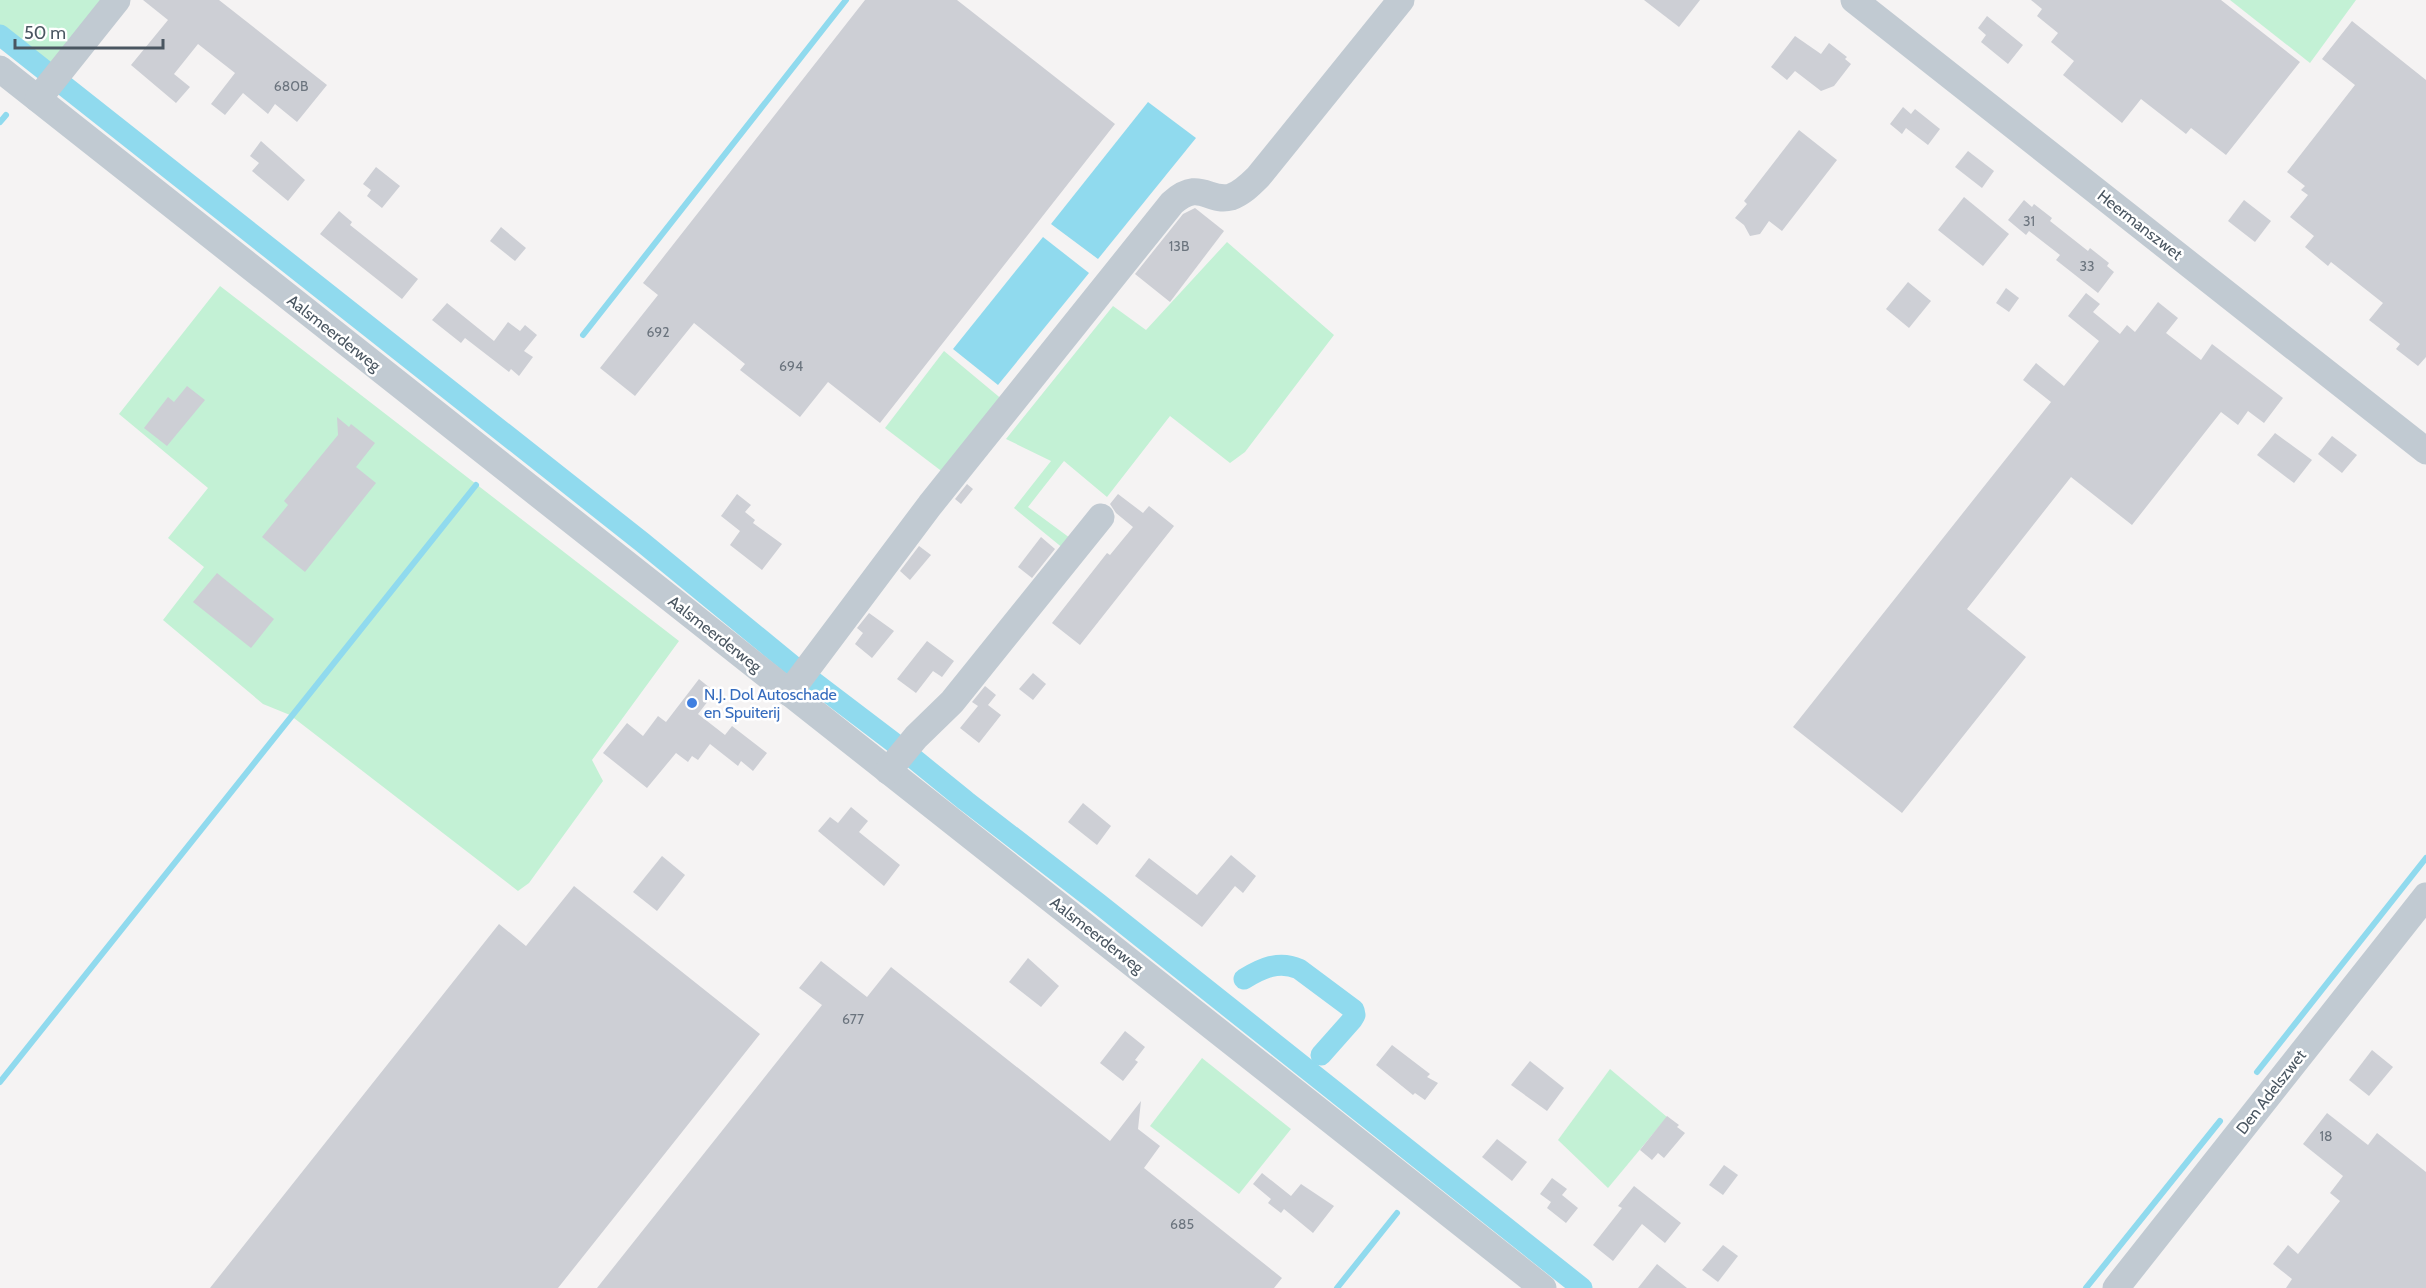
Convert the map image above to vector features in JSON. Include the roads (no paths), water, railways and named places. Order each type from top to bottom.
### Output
[{"type":"street","points":[[50,85],[117,0]]},
{"type":"street","points":[[792,688],[930,505],[1172,203],[1189,192],[1227,197],[1243,191],[1258,177],[1299,128],[1401,0]]},
{"type":"street","name":"Heermanszwet","points":[[1854,0],[2426,451]]},
{"type":"street","name":"Aalsmeerderweg","points":[[0,69],[50,85],[792,688],[899,757],[1543,1288]]},
{"type":"street","points":[[899,757],[952,702],[1101,517]]},
{"type":"street","name":"Den Adelszwet","points":[[2116,1288],[2426,896]]},
{"type":"water","points":[[1148,102],[1196,138],[1098,259],[1051,224]]},
{"type":"water","points":[[1043,237],[1089,273],[998,385],[953,349]]},
{"type":"waterway","points":[[583,335],[846,0]]},
{"type":"waterway","points":[[0,35],[642,542],[797,669],[1098,903],[1582,1288]]},
{"type":"waterway","points":[[0,122],[6,115]]},
{"type":"waterway","points":[[0,1082],[476,485]]},
{"type":"waterway","points":[[2257,1072],[2426,858]]},
{"type":"waterway","points":[[1244,979],[1271,966],[1292,966],[1354,1010],[1355,1015],[1352,1020],[1321,1055]]},
{"type":"waterway","points":[[2086,1288],[2220,1121]]},
{"type":"waterway","points":[[1337,1288],[1397,1213]]},
{"type":"place","name":"N.J. Dol Autoschade en Spuiterij","points":[[692,703]]}]
